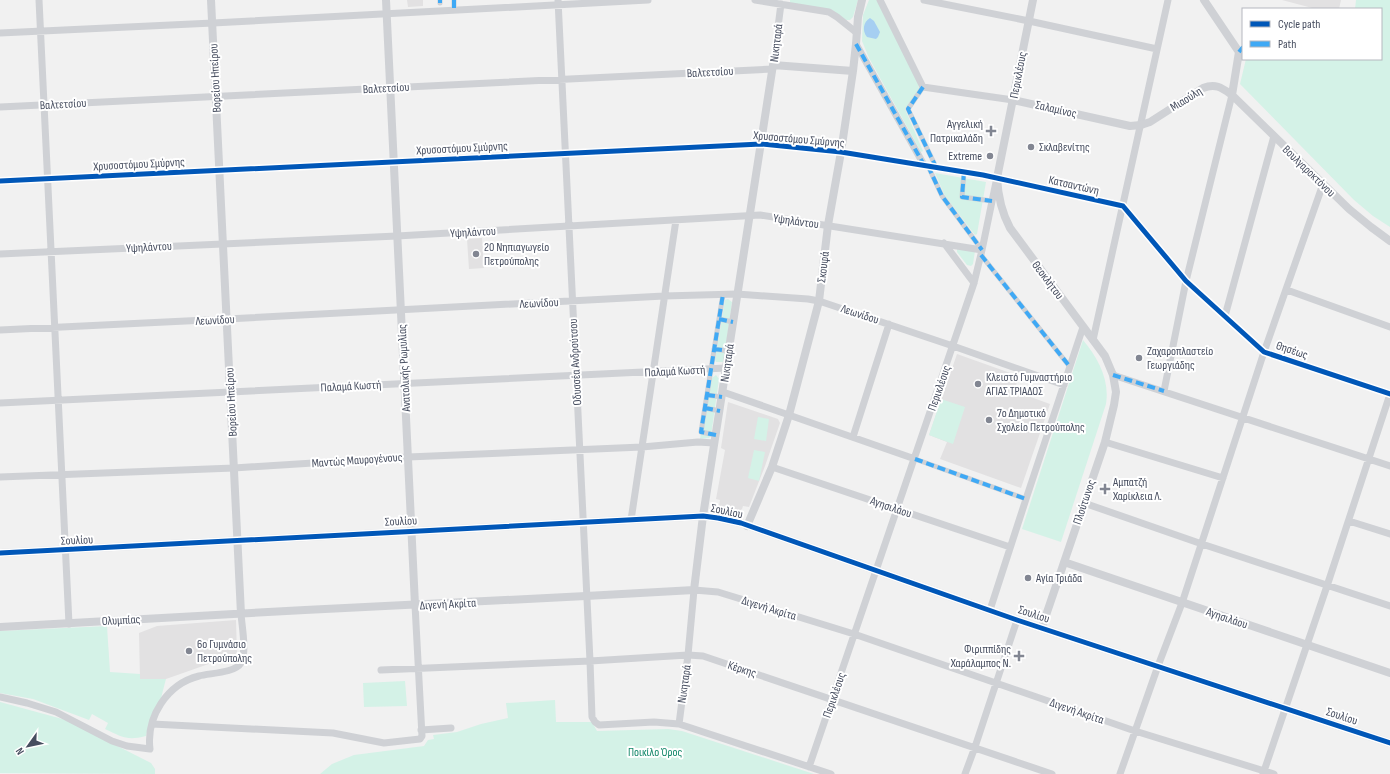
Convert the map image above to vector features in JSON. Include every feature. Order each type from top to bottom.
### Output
[{"type":"street","points":[[39,0],[69,624]]},
{"type":"street","name":"Βορείου Ηπείρου","points":[[0,698],[27,703],[56,712],[112,742],[127,746],[150,749],[149,738],[152,724],[160,704],[167,695],[179,685],[197,676],[232,670],[239,666],[243,660],[244,649],[241,614],[211,0]]},
{"type":"street","name":"Ανατολικής Ρωμυλίας","points":[[386,0],[422,733]]},
{"type":"street","points":[[454,0],[454,10]]},
{"type":"street","points":[[0,33],[386,14],[558,2],[648,0]]},
{"type":"street","points":[[755,0],[829,12],[857,33]]},
{"type":"street","name":"Σκουφά","points":[[747,526],[772,467],[789,415],[819,301],[828,225],[841,152],[853,71],[858,17],[862,0]]},
{"type":"street","points":[[880,0],[923,87],[908,109],[936,167]]},
{"type":"street","points":[[924,0],[1157,49]]},
{"type":"street","name":"Περικλέους","points":[[809,767],[974,283],[982,252],[1033,0]]},
{"type":"street","points":[[1093,340],[1168,0]]},
{"type":"street","points":[[1164,391],[1186,281],[1232,95],[1241,50],[1204,0]]},
{"type":"street","name":"Οδυσσέα Ανδρούτσου","points":[[558,2],[592,717],[599,725],[654,722],[679,724]]},
{"type":"street","name":"Νικηταρά","points":[[679,724],[703,516],[773,67],[781,4]]},
{"type":"street","points":[[856,44],[926,165],[942,196],[982,252],[1070,367]]},
{"type":"street","points":[[773,67],[853,71]]},
{"type":"street","name":"Βαλτετσίου","points":[[0,107],[773,67]]},
{"type":"street","name":"Μιαούλη","points":[[1141,125],[1150,122],[1207,86],[1220,86],[1232,95]]},
{"type":"street","name":"Σαλαμίνος","points":[[923,87],[1013,100],[1130,126],[1141,125]]},
{"type":"street","name":"Βουλγαροκτόνου","points":[[1232,95],[1359,218],[1390,241]]},
{"type":"street","points":[[1225,316],[1274,136]]},
{"type":"street","name":"Χρυσοστόμου Σμύρνης","points":[[0,180],[220,171],[393,161],[761,144],[841,152],[926,165]]},
{"type":"street","name":"Κατσαντώνη","points":[[926,165],[997,178],[1123,206]]},
{"type":"street","points":[[964,172],[962,197],[992,201]]},
{"type":"street","name":"Θεοκλήτου","points":[[997,178],[997,189],[1001,206],[1010,228],[1093,340],[1108,362],[1113,375]]},
{"type":"street","points":[[1120,774],[1182,603],[1244,418],[1264,352],[1323,184]]},
{"type":"street","points":[[1123,206],[1186,281]]},
{"type":"street","name":"Υψηλάντου","points":[[0,254],[397,236],[760,215],[944,243],[982,252]]},
{"type":"street","points":[[631,520],[676,220]]},
{"type":"street","points":[[944,243],[974,283]]},
{"type":"street","name":"Θησέως","points":[[1186,281],[1264,352],[1390,394]]},
{"type":"street","points":[[1287,290],[1390,328]]},
{"type":"street","name":"Νικηταρά","points":[[715,439],[701,432],[722,294]]},
{"type":"street","name":"Λεωνίδου","points":[[0,330],[664,296],[737,294],[819,301],[1064,385]]},
{"type":"street","points":[[719,319],[733,322]]},
{"type":"street","points":[[853,437],[889,324]]},
{"type":"street","points":[[990,610],[1084,328]]},
{"type":"street","points":[[714,349],[729,351]]},
{"type":"street","name":"Παλαμά Κωστή","points":[[0,403],[726,368]]},
{"type":"street","points":[[1113,375],[1390,466]]},
{"type":"street","name":"Πλούτωνος","points":[[1042,627],[1105,442],[1116,399],[1113,375]]},
{"type":"street","points":[[707,394],[722,395],[789,415],[1026,499]]},
{"type":"street","points":[[1264,772],[1349,521],[1390,394]]},
{"type":"street","points":[[705,408],[720,411]]},
{"type":"street","name":"Μαντώς Μαυρογένους","points":[[0,477],[234,468],[408,457],[642,447],[715,439]]},
{"type":"street","points":[[1105,442],[1223,478]]},
{"type":"street","name":"Αγησιλάου","points":[[772,467],[1010,547]]},
{"type":"street","points":[[1084,503],[1202,544],[1390,606]]},
{"type":"street","name":"Σουλίου","points":[[0,553],[703,516],[718,518],[747,526],[876,570],[1017,620],[1390,743]]},
{"type":"street","points":[[1349,521],[1390,534]]},
{"type":"street","name":"Αγησιλάου","points":[[1064,562],[1390,673]]},
{"type":"street","name":"Διγενή Ακρίτα","points":[[241,614],[694,590],[718,592],[854,634],[1135,731],[1274,774]]},
{"type":"street","name":"Ολυμπίας","points":[[0,627],[241,614]]},
{"type":"street","points":[[965,774],[976,747],[1017,620]]},
{"type":"street","name":"Κέρκης","points":[[381,670],[590,661],[688,655],[703,656],[976,747],[1052,774]]},
{"type":"street","points":[[152,724],[334,733],[384,744],[418,740],[420,739],[422,733],[451,728]]},
{"type":"street","points":[[679,724],[831,774]]},
{"type":"shaded area","points":[[407,0],[423,0],[423,6],[408,7]]},
{"type":"shaded area","points":[[1282,0],[1341,0],[1339,8],[1312,8]]},
{"type":"shaded area","name":"20 Νηπιαγωγείο Πετρούπολης","points":[[482,238],[484,268],[469,269],[467,239]]},
{"type":"shaded area","name":"7ο Δημοτικό Σχολείο Πετρούπολης","points":[[957,354],[1019,376],[1014,391],[1050,404],[1021,488],[940,459],[947,442],[929,435]]},
{"type":"shaded area","points":[[728,402],[778,419],[780,423],[749,507],[743,506],[742,509],[737,512],[719,506],[720,500],[716,499],[725,450],[721,448]]},
{"type":"shaded area","name":"6ο Γυμνάσιο Πετρούπολης","points":[[236,620],[237,654],[166,679],[140,679],[139,633],[157,626]]},
{"type":"green space","points":[[790,0],[858,0],[853,17],[850,20],[846,20],[832,10],[790,4]]},
{"type":"green space","points":[[869,0],[877,0],[918,80],[919,89],[905,109],[923,151],[921,152],[869,58],[862,41],[863,15]]},
{"type":"green space","points":[[1356,0],[1390,0],[1390,227],[1373,216],[1354,200],[1240,84],[1246,60],[1382,60],[1382,8],[1355,8]]},
{"type":"green space","points":[[935,173],[986,182],[977,234],[975,235],[945,196]]},
{"type":"green space","points":[[957,249],[975,251],[973,264],[971,266],[967,265],[957,252]]},
{"type":"green space","points":[[728,299],[732,302],[724,360],[723,362],[716,362],[715,360],[725,300]]},
{"type":"green space","points":[[1083,340],[1102,370],[1107,395],[1106,404],[1061,542],[1022,529]]},
{"type":"green space","points":[[716,375],[719,379],[711,436],[709,438],[700,439],[701,433],[703,433],[712,378]]},
{"type":"green space","points":[[941,399],[965,407],[953,444],[929,435]]},
{"type":"green space","points":[[758,417],[769,419],[766,441],[754,439]]},
{"type":"green space","points":[[754,450],[765,452],[759,481],[748,478]]},
{"type":"green space","points":[[107,626],[110,672],[140,674],[140,679],[166,679],[161,698],[149,724],[146,736],[134,738],[125,737],[105,729],[108,723],[92,714],[89,720],[33,699],[0,693],[0,631]]},
{"type":"green space","points":[[405,681],[407,706],[364,707],[363,683]]},
{"type":"green space","name":"Ποικίλο Όρος","points":[[555,700],[556,722],[592,722],[597,731],[668,729],[682,731],[814,774],[320,774],[332,764],[354,755],[424,746],[428,740],[434,739],[433,735],[457,732],[481,724],[508,718],[506,703]]},
{"type":"green space","points":[[0,702],[66,720],[151,763],[155,769],[155,774],[0,773]]},
{"type":"water","points":[[870,18],[874,21],[880,32],[876,39],[867,37],[864,32],[865,24]]},
{"type":"marked path","points":[[454,0],[454,10]]},
{"type":"marked path","points":[[856,44],[924,165]]},
{"type":"marked path","points":[[1239,52],[1242,48]]},
{"type":"marked path","points":[[923,87],[908,109],[936,167]]},
{"type":"marked path","points":[[928,166],[942,196],[982,250]]},
{"type":"marked path","points":[[964,172],[962,197],[992,201]]},
{"type":"marked path","points":[[981,255],[1070,367]]},
{"type":"marked path","points":[[716,435],[701,432],[723,294]]},
{"type":"marked path","points":[[719,319],[733,322]]},
{"type":"marked path","points":[[714,349],[729,351]]},
{"type":"marked path","points":[[1113,375],[1164,391]]},
{"type":"marked path","points":[[707,395],[722,397]]},
{"type":"marked path","points":[[705,408],[720,411]]},
{"type":"marked path","points":[[915,459],[1026,499]]},
{"type":"cycle path","points":[[0,181],[761,144],[841,152],[983,175],[1123,206],[1186,281],[1264,352],[1390,394]]},
{"type":"cycle path","points":[[0,553],[703,516],[718,518],[741,523],[1017,620],[1390,743]]},
{"type":"place","name":"Αγγελική Πατρικαλάδη","points":[[991,131]]},
{"type":"place","name":"Σκλαβενίτης","points":[[1031,147]]},
{"type":"place","name":"Extreme","points":[[990,156]]},
{"type":"place","name":"20 Νηπιαγωγείο Πετρούπολης","points":[[476,254]]},
{"type":"place","name":"Ζαχαροπλαστείο Γεωργιάδης","points":[[1139,358]]},
{"type":"place","name":"Κλειστό Γυμναστήριο ΑΓΙΑΣ ΤΡΙΑΔΟΣ","points":[[978,384]]},
{"type":"place","name":"7ο Δημοτικό Σχολείο Πετρούπολης","points":[[989,420]]},
{"type":"place","name":"Αμπατζή Χαρίκλεια Λ.","points":[[1105,489]]},
{"type":"place","name":"Αγία Τριάδα","points":[[1028,578]]},
{"type":"place","name":"6ο Γυμνάσιο Πετρούπολης","points":[[189,651]]},
{"type":"place","name":"Φιριππίδης Χαράλαμπος Ν.","points":[[1019,656]]}]
